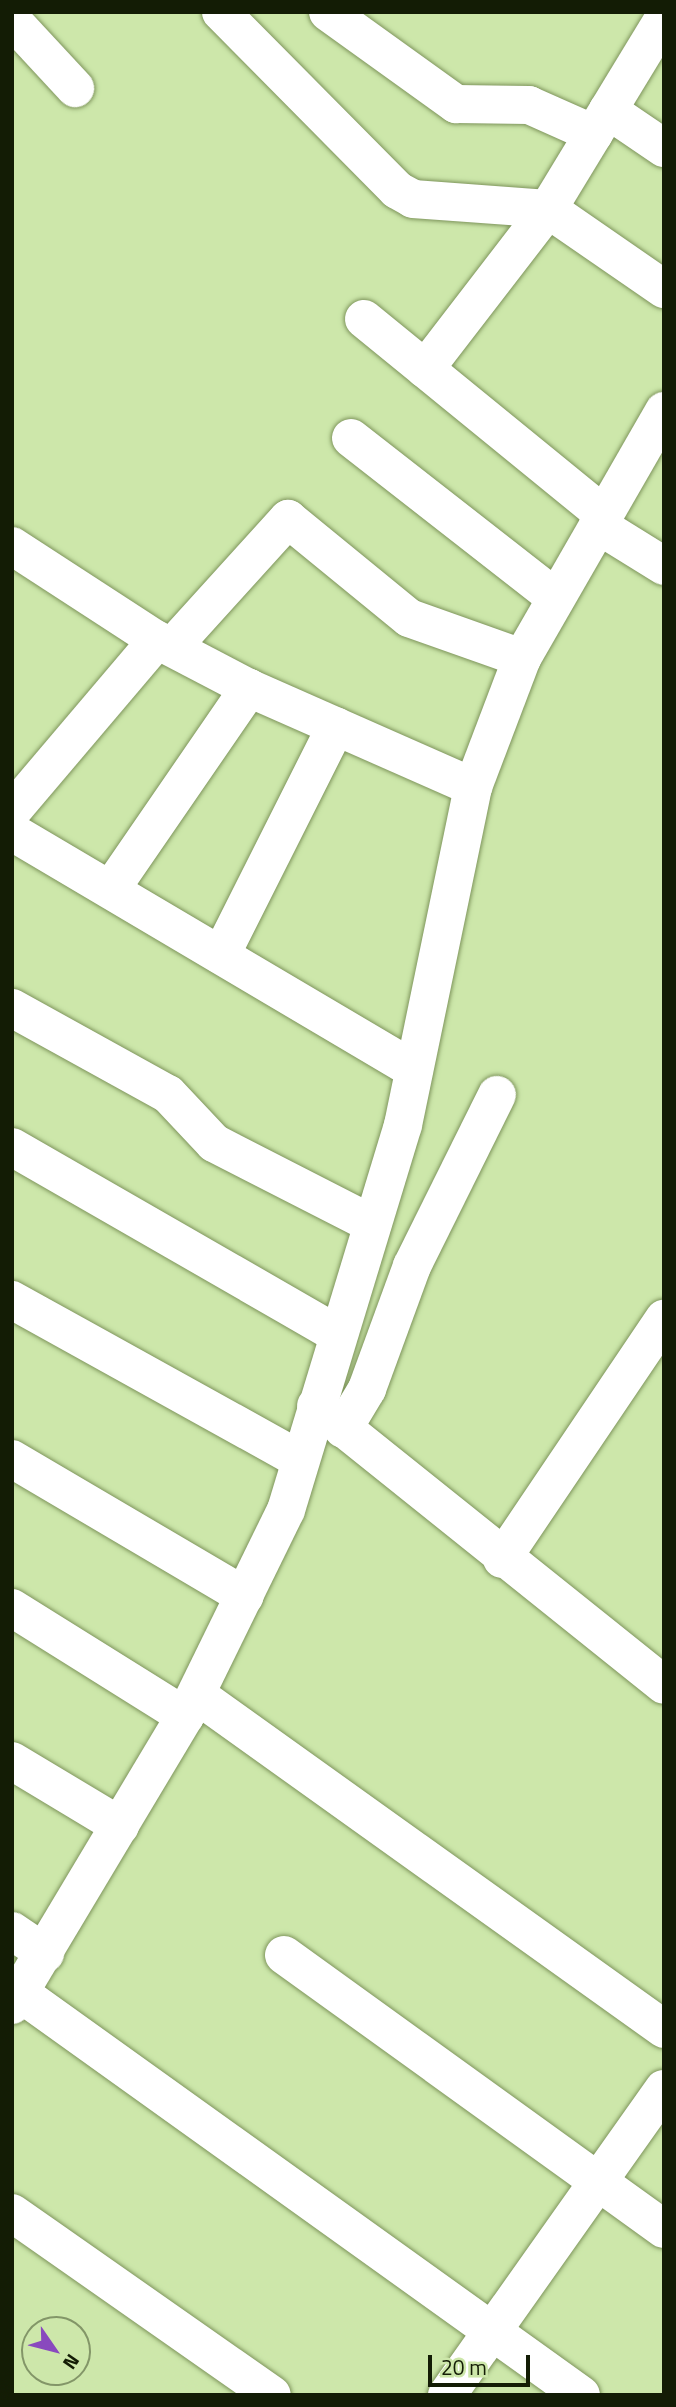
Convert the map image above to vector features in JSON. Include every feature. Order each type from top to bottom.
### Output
[{"type":"street","points":[[221,12],[397,191],[413,199],[531,203],[548,209],[664,289]]},
{"type":"street","points":[[328,12],[456,104],[528,105],[601,122],[664,148]]},
{"type":"street","points":[[425,369],[548,209],[664,18]]},
{"type":"street","points":[[12,20],[75,88]]},
{"type":"street","points":[[364,319],[601,520],[664,566]]},
{"type":"street","points":[[329,1417],[337,1334],[372,1224],[414,1070],[473,787],[522,658],[664,411]]},
{"type":"street","points":[[351,438],[556,597]]},
{"type":"street","points":[[12,811],[165,643],[288,519],[409,618],[522,658]]},
{"type":"street","points":[[12,546],[165,643],[249,688],[473,787]]},
{"type":"street","points":[[111,889],[249,688]]},
{"type":"street","points":[[221,954],[336,726]]},
{"type":"street","points":[[12,832],[414,1070]]},
{"type":"street","points":[[12,1008],[168,1094],[214,1143],[372,1224]]},
{"type":"street","points":[[497,1095],[412,1266],[367,1389],[329,1417],[299,1459],[285,1510],[191,1706],[16,1998],[581,2395]]},
{"type":"street","points":[[12,1147],[337,1334]]},
{"type":"street","points":[[12,1300],[299,1459]]},
{"type":"street","points":[[502,1559],[664,1319]]},
{"type":"street","points":[[329,1417],[502,1559],[664,1685]]},
{"type":"street","points":[[14,1465],[245,1595]]},
{"type":"street","points":[[12,1608],[191,1706],[664,2029]]},
{"type":"street","points":[[12,1761],[120,1826]]},
{"type":"street","points":[[12,1931],[45,1953]]},
{"type":"street","points":[[284,1955],[664,2229]]},
{"type":"street","points":[[447,2395],[664,2089]]},
{"type":"street","points":[[12,2213],[272,2395]]}]
